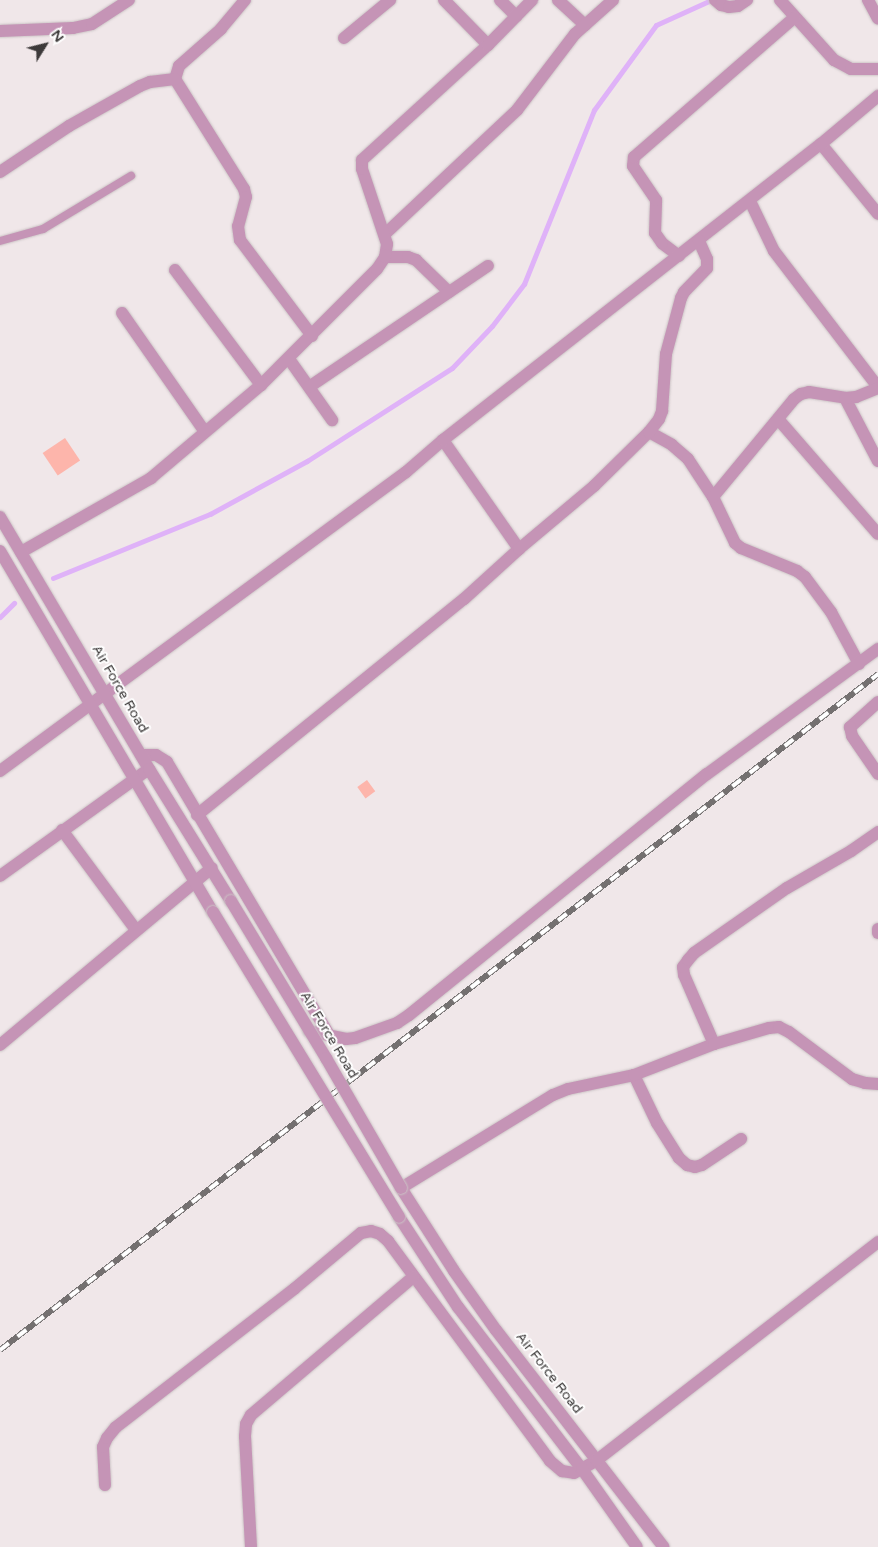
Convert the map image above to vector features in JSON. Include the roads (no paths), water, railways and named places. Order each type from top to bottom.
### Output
[{"type":"street","points":[[0,31],[73,28],[92,24],[129,0]]},
{"type":"street","points":[[344,38],[390,0]]},
{"type":"street","points":[[444,0],[488,46]]},
{"type":"street","points":[[500,0],[516,16]]},
{"type":"street","points":[[21,552],[139,487],[261,385],[377,269],[385,257],[387,244],[362,169],[362,160],[488,46],[532,0]]},
{"type":"street","points":[[558,0],[585,25]]},
{"type":"street","points":[[385,234],[517,110],[566,45],[613,0]]},
{"type":"street","points":[[718,3],[729,8],[738,6],[747,0]]},
{"type":"street","points":[[780,0],[834,60],[851,69],[878,69]]},
{"type":"street","points":[[868,0],[878,19]]},
{"type":"street","points":[[242,1],[221,29],[179,66],[175,79],[244,189],[246,197],[238,226],[240,240],[312,336]]},
{"type":"street","points":[[679,256],[662,243],[655,233],[656,200],[636,172],[633,166],[634,158],[795,17]]},
{"type":"street","points":[[0,172],[69,126],[140,86],[150,82],[175,79]]},
{"type":"street","points":[[0,772],[406,472],[443,440],[750,201],[878,96]]},
{"type":"street","points":[[821,144],[878,214]]},
{"type":"street","points":[[713,497],[794,399],[801,394],[809,392],[845,398],[856,397],[878,388],[774,251],[750,201]]},
{"type":"street","points":[[198,814],[464,599],[519,549],[594,486],[649,432],[659,419],[662,411],[666,354],[681,298],[684,292],[707,268],[708,259],[699,241]]},
{"type":"street","points":[[385,257],[408,257],[416,260],[449,292]]},
{"type":"street","points":[[309,387],[488,266]]},
{"type":"street","points":[[175,270],[261,385]]},
{"type":"street","points":[[122,313],[205,432]]},
{"type":"street","points":[[289,359],[332,420]]},
{"type":"street","points":[[845,398],[878,461]]},
{"type":"street","points":[[778,419],[878,534]]},
{"type":"street","points":[[649,432],[672,445],[688,458],[713,497],[735,543],[741,548],[797,571],[805,577],[831,612],[859,664]]},
{"type":"street","points":[[443,440],[519,549]]},
{"type":"street","name":"Air Force Road","points":[[0,517],[141,755],[212,868],[401,1188],[454,1271],[664,1547]]},
{"type":"street","points":[[2,558],[91,703],[194,882],[399,1218],[458,1307],[582,1469],[637,1547]]},
{"type":"street","points":[[309,1031],[330,1036],[356,1038],[397,1023],[409,1015],[700,779],[878,649]]},
{"type":"street","points":[[878,702],[850,727],[852,736],[878,774]]},
{"type":"street","points":[[141,755],[156,755],[167,762],[330,1036]]},
{"type":"street","points":[[0,876],[149,768]]},
{"type":"street","points":[[62,830],[136,930]]},
{"type":"street","points":[[714,1044],[684,975],[683,967],[688,960],[694,953],[787,888],[851,851],[878,832]]},
{"type":"street","points":[[0,1045],[212,868]]},
{"type":"street","points":[[401,1188],[553,1095],[568,1089],[634,1075],[714,1044],[769,1028],[779,1028],[790,1032],[852,1079],[878,1084]]},
{"type":"street","points":[[634,1075],[657,1124],[679,1158],[687,1165],[695,1167],[702,1164],[741,1138]]},
{"type":"street","points":[[105,1485],[103,1447],[107,1438],[116,1427],[294,1289],[361,1233],[371,1231],[380,1234],[388,1241],[550,1461],[562,1471],[574,1473],[597,1460],[878,1242]]},
{"type":"street","points":[[251,1547],[245,1436],[246,1424],[252,1414],[413,1277]]},
{"type":"lane","points":[[0,241],[43,229],[131,176]]},
{"type":"waterway","points":[[53,578],[210,514],[307,461],[452,368],[492,326],[524,284],[594,110],[656,25],[711,0]]},
{"type":"waterway","points":[[0,617],[14,603]]},
{"type":"railway","points":[[0,1350],[878,674]]}]
